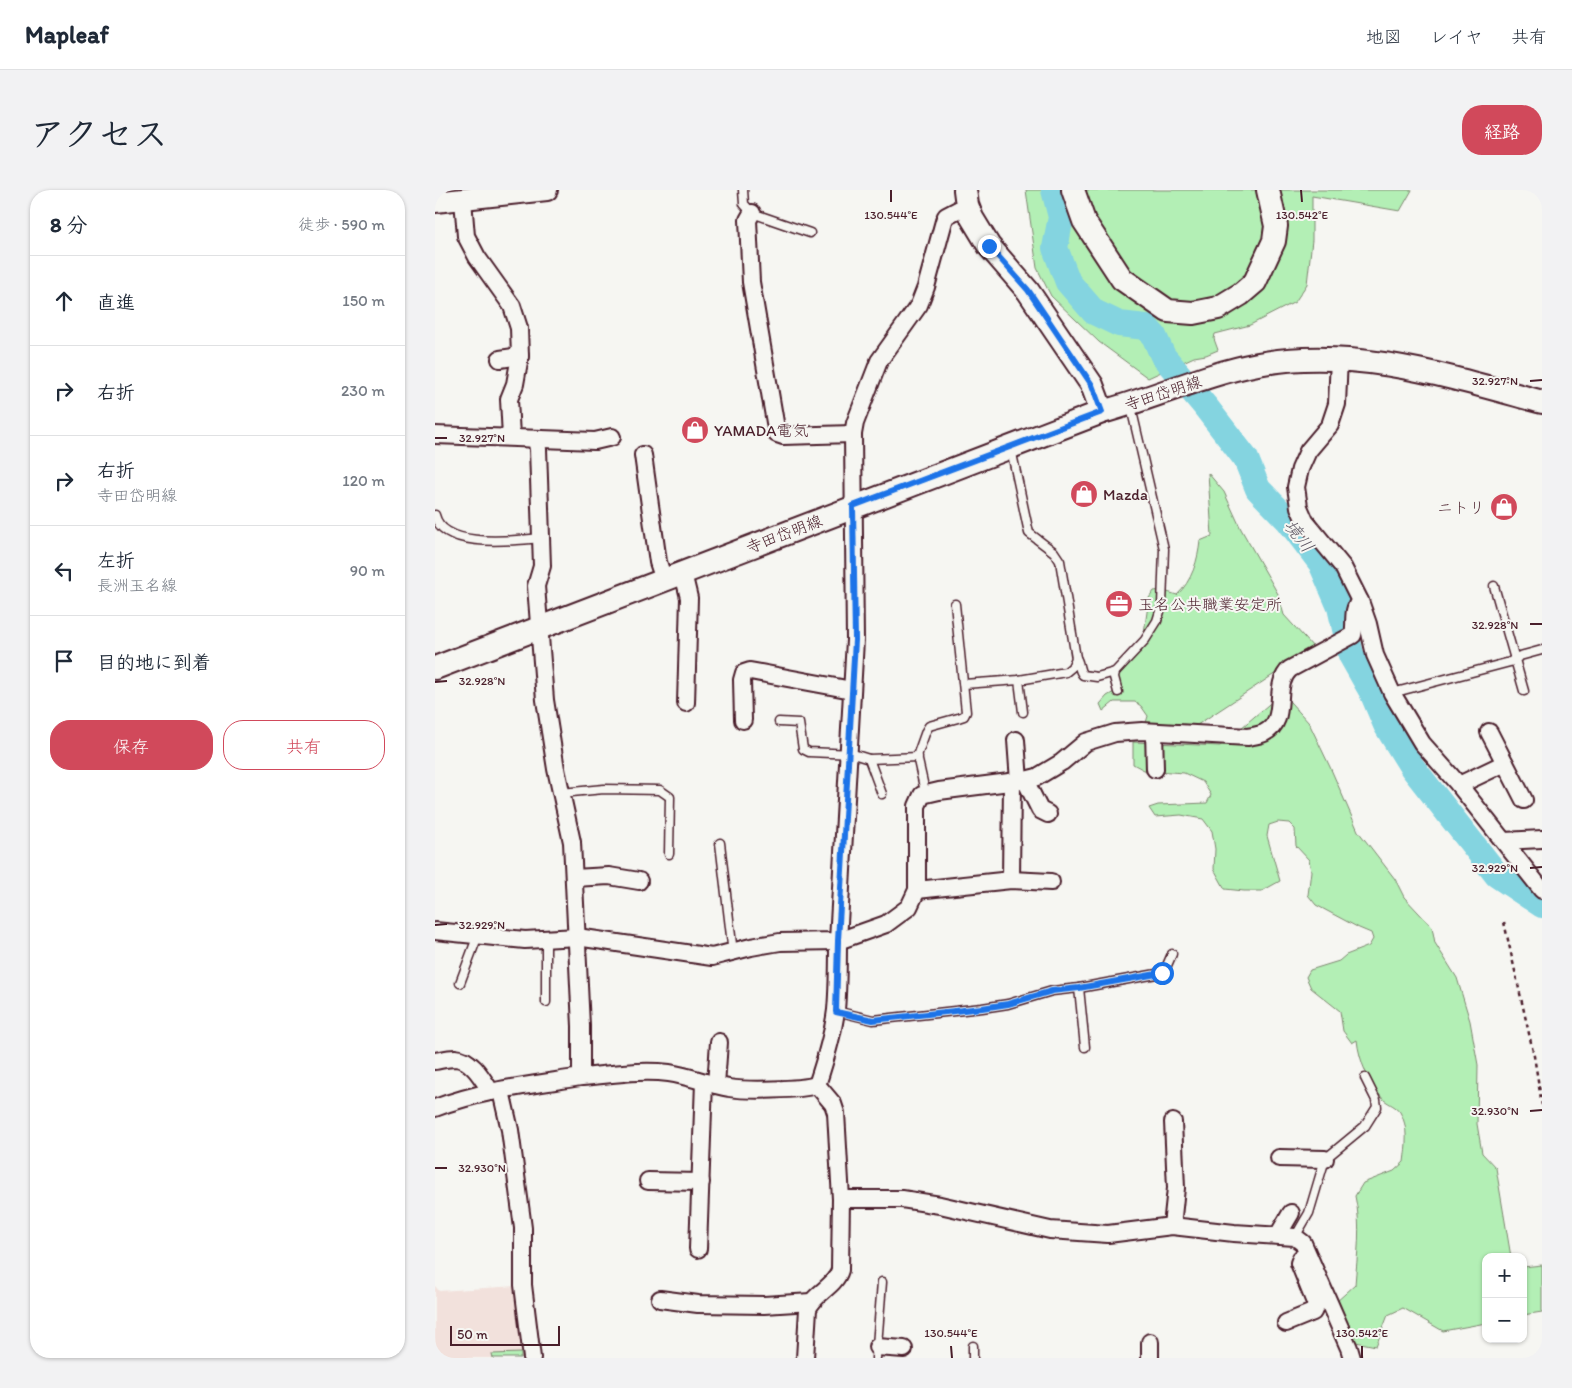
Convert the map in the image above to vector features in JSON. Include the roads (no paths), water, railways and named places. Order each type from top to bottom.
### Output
[{"type":"main road","points":[[1073,190],[1084,221],[1122,279],[1168,311],[1193,313],[1218,308],[1241,294],[1255,282],[1274,241],[1276,226],[1268,190]]},
{"type":"main road","points":[[966,198],[972,218],[989,246],[1028,290],[1092,385],[1102,412]]},
{"type":"main road","name":"寺田岱明線","points":[[435,668],[1102,412],[1130,405],[1203,379],[1259,364],[1305,359],[1339,358],[1393,365],[1478,384],[1542,402]]},
{"type":"street","points":[[435,202],[547,190]]},
{"type":"street","points":[[817,1085],[836,1012],[838,941],[855,640],[853,434],[855,423],[879,361],[919,305],[926,287],[944,221],[966,198]]},
{"type":"street","points":[[463,200],[466,236],[477,257],[512,306],[519,328],[520,356],[515,384],[509,400],[511,437]]},
{"type":"street","points":[[752,213],[748,220],[751,282],[777,434],[783,436],[853,434]]},
{"type":"street","points":[[500,359],[520,356]]},
{"type":"street","points":[[1339,358],[1337,404],[1330,425],[1308,451],[1300,470],[1296,487],[1299,506],[1305,521],[1343,567],[1360,601],[1368,624],[1375,655],[1393,693],[1422,743],[1459,785],[1542,890]]},
{"type":"street","points":[[435,435],[595,441],[612,437]]},
{"type":"street","points":[[536,439],[538,449],[542,566],[536,586],[545,700],[572,842],[581,1026],[581,1077]]},
{"type":"street","points":[[643,455],[659,562],[674,576],[689,598],[686,703]]},
{"type":"street","points":[[435,931],[525,940],[577,937],[713,957],[780,942],[838,941],[886,924],[909,907],[917,890],[917,806],[922,795],[1037,777],[1063,762],[1087,742],[1115,733],[1142,731],[1249,737],[1265,733],[1275,723],[1281,706],[1281,685],[1284,674],[1353,635],[1355,609],[1360,601]]},
{"type":"street","points":[[743,720],[742,680],[743,673],[750,670],[852,690]]},
{"type":"street","points":[[1155,732],[1155,769]]},
{"type":"street","points":[[1489,732],[1524,800]]},
{"type":"street","points":[[1011,880],[1019,781],[1016,740]]},
{"type":"street","points":[[1459,785],[1505,763]]},
{"type":"street","points":[[1019,781],[1040,810],[1048,814]]},
{"type":"street","points":[[1504,841],[1542,838]]},
{"type":"street","points":[[574,878],[609,876],[639,881]]},
{"type":"street","points":[[917,890],[1011,880],[1051,882]]},
{"type":"street","points":[[698,1248],[701,1182],[710,1084],[719,1042]]},
{"type":"street","points":[[435,1062],[455,1058],[467,1061],[496,1091],[510,1130],[523,1228],[523,1285],[532,1358]]},
{"type":"street","points":[[435,1108],[458,1100],[496,1091],[581,1077],[642,1072],[669,1073],[731,1088],[775,1089],[817,1085]]},
{"type":"street","points":[[805,1358],[808,1309],[811,1302],[838,1277],[841,1270],[841,1198],[836,1113],[833,1104],[817,1085]]},
{"type":"street","points":[[1172,1226],[1176,1188],[1173,1122]]},
{"type":"street","points":[[1279,1158],[1325,1160]]},
{"type":"street","points":[[648,1181],[701,1182]]},
{"type":"street","points":[[841,1198],[902,1199],[940,1204],[1050,1230],[1108,1234],[1172,1226],[1234,1233],[1286,1236],[1303,1243],[1349,1348],[1351,1358]]},
{"type":"street","points":[[1286,1236],[1291,1213]]},
{"type":"street","points":[[1286,1323],[1313,1312],[1316,1305],[1299,1263],[1301,1258],[1308,1256]]},
{"type":"street","points":[[660,1299],[698,1304],[764,1305],[811,1302]]},
{"type":"street","points":[[877,1352],[905,1349]]},
{"type":"lane","points":[[743,190],[744,204],[752,213],[810,233]]},
{"type":"lane","points":[[1010,446],[1029,533],[1054,552],[1060,561],[1076,658],[1079,662],[1081,673],[1097,677],[1115,672],[1145,640],[1157,621],[1162,605],[1164,549],[1130,405]]},
{"type":"lane","points":[[435,515],[440,526],[447,532],[461,537],[481,541],[541,538]]},
{"type":"lane","points":[[1494,586],[1524,691]]},
{"type":"lane","points":[[927,794],[918,757],[926,731],[929,726],[964,716],[966,712],[955,604]]},
{"type":"lane","points":[[1393,693],[1510,662],[1542,650]]},
{"type":"lane","points":[[964,684],[1019,680],[1066,672],[1072,668],[1076,658]]},
{"type":"lane","points":[[1115,672],[1114,677],[1118,692]]},
{"type":"lane","points":[[1019,680],[1023,712]]},
{"type":"lane","points":[[779,722],[799,723],[803,749],[809,752],[848,753],[869,759],[918,757]]},
{"type":"lane","points":[[869,759],[882,794]]},
{"type":"lane","points":[[561,792],[604,789],[660,790],[670,797],[669,854]]},
{"type":"lane","points":[[720,843],[733,953]]},
{"type":"lane","points":[[460,983],[478,935]]},
{"type":"lane","points":[[546,939],[546,1002]]},
{"type":"lane","points":[[836,1012],[873,1020],[1008,1004],[1052,991],[1162,973],[1172,954]]},
{"type":"lane","points":[[1079,988],[1085,1047]]},
{"type":"lane","points":[[1286,1236],[1309,1213],[1325,1160],[1365,1126],[1377,1107],[1376,1100],[1365,1078]]},
{"type":"lane","points":[[877,1352],[882,1282]]},
{"type":"lane","points":[[973,1346],[973,1358]]},
{"type":"waterway","name":"境川","points":[[1054,190],[1061,217],[1055,248],[1068,282],[1094,312],[1119,324],[1146,327],[1154,336],[1163,356],[1246,459],[1258,489],[1289,521],[1321,563],[1340,607],[1351,655],[1372,692],[1386,725],[1412,767],[1497,875],[1542,905]]},
{"type":"place","name":"YAMADA電気","points":[[695,430]]},
{"type":"place","name":"Mazda","points":[[1084,494]]},
{"type":"place","name":"ニトリ","points":[[1504,507]]},
{"type":"place","name":"玉名公共職業安定所","points":[[1119,604]]}]
